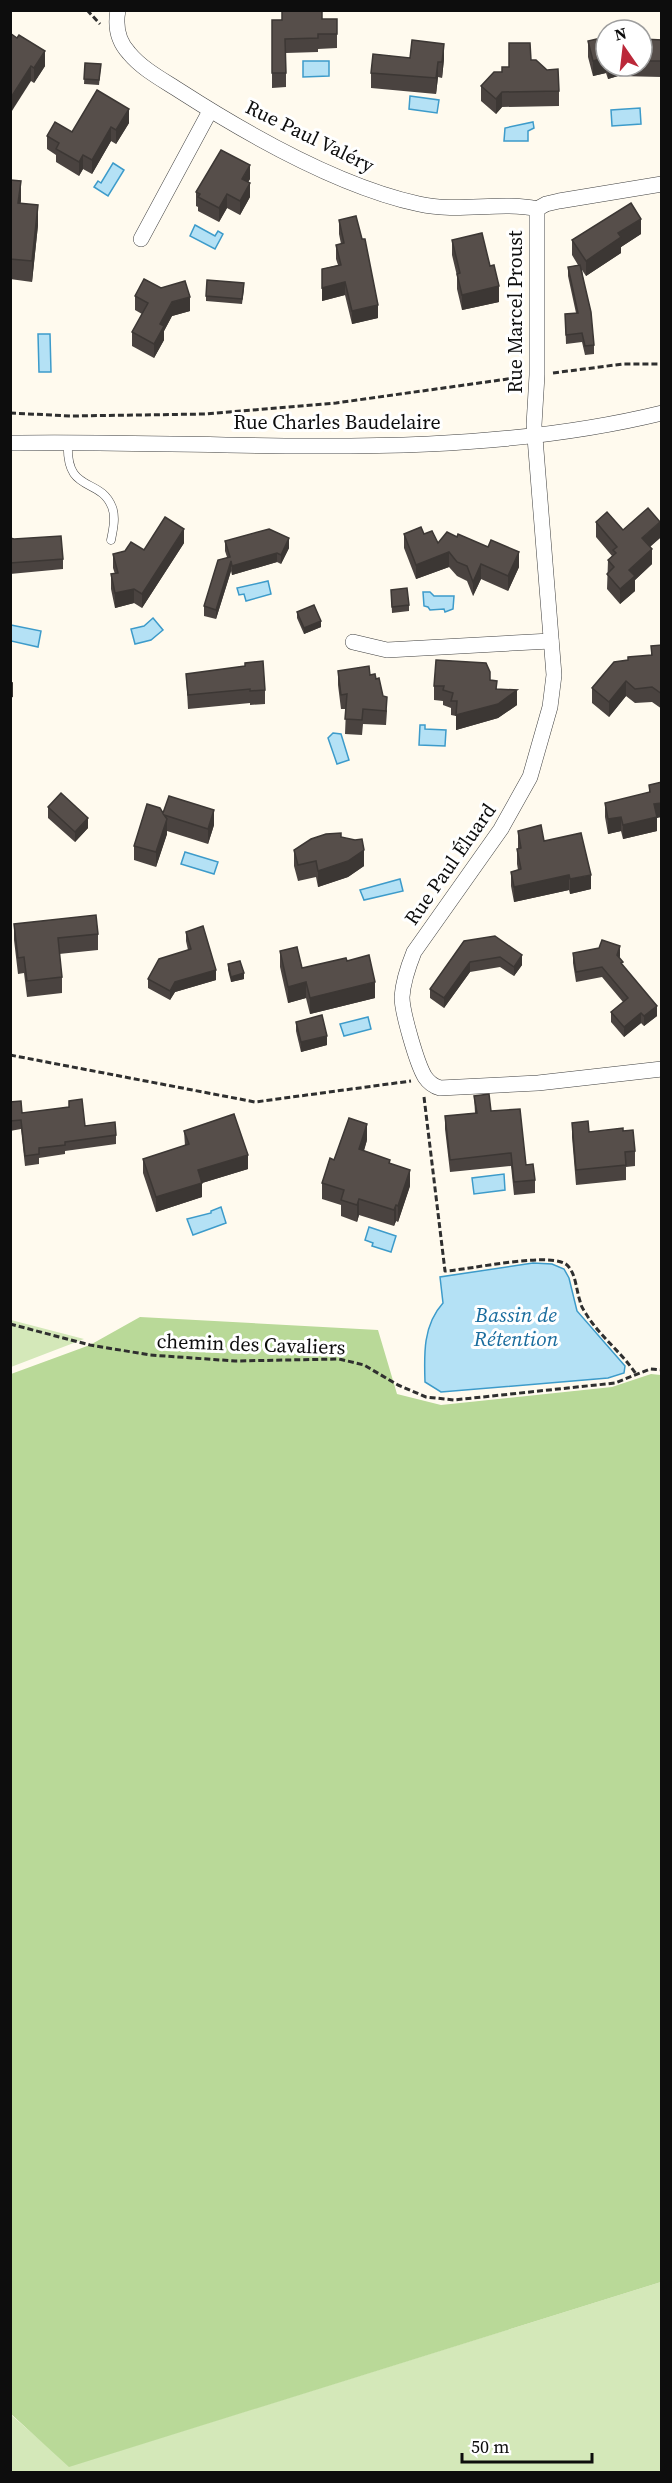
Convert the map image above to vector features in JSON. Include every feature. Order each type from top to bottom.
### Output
[{"type":"street","name":"Rue Paul Valéry","points":[[118,10],[118,33],[129,54],[151,72],[210,111],[292,155],[366,188],[437,208],[524,207],[537,209]]},
{"type":"street","points":[[141,239],[210,111]]},
{"type":"street","name":"Rue Marcel Proust","points":[[535,434],[537,209],[559,201],[662,184]]},
{"type":"street","name":"Rue Charles Baudelaire","points":[[10,443],[368,446],[462,442],[636,420],[662,413]]},
{"type":"street","name":"Rue Paul Éluard","points":[[428,1081],[406,1021],[402,998],[405,974],[414,952],[501,829],[530,777],[550,707],[554,675],[535,434]]},
{"type":"street","points":[[353,642],[387,650],[551,641]]},
{"type":"street","points":[[428,1081],[450,1089],[538,1083],[662,1069]]},
{"type":"lane","points":[[68,442],[68,460],[73,473],[104,496],[111,505],[113,523],[111,540]]},
{"type":"path","points":[[10,413],[71,416],[205,414],[336,403],[623,364],[662,364]]},
{"type":"path","points":[[10,1055],[255,1102],[428,1081]]},
{"type":"path","points":[[428,1081],[423,1091],[446,1271],[530,1259],[554,1258],[567,1263],[573,1274],[580,1304],[592,1323],[636,1374]]},
{"type":"path","name":"chemin des Cavaliers","points":[[10,1324],[90,1345],[150,1355],[235,1361],[339,1359],[364,1365],[398,1385],[426,1397],[454,1400],[615,1383],[650,1370],[662,1370]]},
{"type":"green space","points":[[140,1317],[378,1330],[397,1394],[441,1405],[612,1387],[651,1374],[661,1375],[661,2282],[69,2467],[11,2414],[11,1374],[90,1345]]},
{"type":"green space","points":[[11,1320],[84,1339],[11,1367]]},
{"type":"green space","points":[[661,2282],[661,2472],[11,2472],[10,2414],[70,2466]]},
{"type":"water","points":[[303,61],[329,61],[329,76],[303,77]]},
{"type":"water","points":[[410,96],[439,100],[437,113],[409,109]]},
{"type":"water","points":[[640,108],[641,124],[612,126],[611,110]]},
{"type":"water","points":[[533,122],[534,128],[528,131],[528,141],[504,141],[505,128]]},
{"type":"water","points":[[113,163],[124,170],[108,196],[94,187],[98,181],[101,183]]},
{"type":"water","points":[[195,225],[215,236],[218,231],[223,234],[215,249],[190,236]]},
{"type":"water","points":[[38,334],[50,334],[51,372],[39,372]]},
{"type":"water","points":[[268,581],[271,594],[246,601],[244,594],[239,595],[237,588]]},
{"type":"water","points":[[423,592],[430,592],[434,596],[454,596],[453,609],[445,612],[444,609],[430,610],[424,606]]},
{"type":"water","points":[[153,618],[163,630],[151,640],[135,644],[131,629],[144,626]]},
{"type":"water","points":[[11,625],[41,631],[38,647],[11,641]]},
{"type":"water","points":[[420,725],[425,725],[425,729],[446,730],[445,746],[419,745]]},
{"type":"water","points":[[333,733],[341,734],[349,760],[337,764],[328,738]]},
{"type":"water","points":[[185,852],[218,862],[214,874],[181,864]]},
{"type":"water","points":[[400,879],[403,891],[364,900],[360,890]]},
{"type":"water","points":[[368,1017],[371,1029],[344,1036],[340,1024]]},
{"type":"water","points":[[504,1174],[505,1190],[474,1194],[472,1178]]},
{"type":"water","points":[[221,1207],[226,1223],[193,1235],[187,1219],[211,1213]]},
{"type":"water","points":[[369,1227],[396,1236],[391,1252],[372,1246],[373,1243],[365,1240]]},
{"type":"water","name":"Bassin de Rétention","points":[[533,1263],[552,1264],[564,1269],[569,1278],[577,1311],[625,1366],[624,1373],[608,1378],[441,1392],[425,1382],[425,1350],[428,1330],[443,1303],[440,1277]]},
{"type":"building","points":[[282,10],[322,10],[322,19],[337,19],[337,34],[318,34],[318,38],[285,39],[286,73],[272,73],[272,20],[282,20]]},
{"type":"building","points":[[10,33],[17,38],[19,35],[45,51],[34,68],[31,66],[10,99]]},
{"type":"building","points":[[412,40],[444,44],[442,62],[438,62],[436,78],[371,73],[373,54],[410,58]]},
{"type":"building","points":[[594,40],[593,61],[588,41]]},
{"type":"building","points":[[654,40],[662,40],[662,61],[654,61]]},
{"type":"building","points":[[509,43],[530,43],[531,60],[536,60],[547,70],[558,69],[559,91],[502,92],[496,99],[481,86],[494,72],[502,72],[502,67],[509,67]]},
{"type":"building","points":[[85,63],[101,64],[99,80],[84,79]]},
{"type":"building","points":[[97,90],[129,109],[116,130],[111,127],[92,160],[83,155],[79,162],[56,149],[59,143],[47,136],[55,122],[72,132]]},
{"type":"building","points":[[221,150],[250,165],[242,179],[250,183],[240,201],[227,194],[219,208],[198,197],[200,194],[196,192]]},
{"type":"building","points":[[10,180],[21,181],[18,203],[38,205],[32,261],[10,259]]},
{"type":"building","points":[[631,203],[641,219],[618,233],[621,237],[586,261],[572,240]]},
{"type":"building","points":[[356,216],[362,239],[365,239],[378,305],[352,311],[345,282],[322,288],[322,269],[341,265],[336,245],[344,243],[339,220]]},
{"type":"building","points":[[482,233],[490,266],[494,265],[499,286],[462,295],[457,274],[460,273],[452,240]]},
{"type":"building","points":[[580,265],[591,312],[594,345],[585,346],[582,333],[566,335],[565,314],[578,313],[568,267]]},
{"type":"building","points":[[144,279],[161,288],[185,281],[190,297],[172,302],[160,324],[164,326],[154,344],[132,332],[148,303],[135,296]]},
{"type":"building","points":[[207,280],[244,283],[242,299],[206,296]]},
{"type":"building","points":[[648,508],[660,522],[642,538],[652,549],[629,570],[635,576],[620,589],[607,574],[614,567],[608,560],[616,553],[613,550],[617,547],[596,522],[607,512],[623,530]]},
{"type":"building","points":[[165,517],[184,529],[142,594],[134,589],[115,593],[111,574],[118,573],[113,554],[125,551],[131,542],[144,550]]},
{"type":"building","points":[[421,527],[424,534],[432,531],[438,543],[447,532],[457,537],[458,534],[488,547],[491,540],[519,552],[508,576],[481,564],[473,582],[467,566],[457,562],[449,552],[416,565],[404,534]]},
{"type":"building","points":[[269,529],[289,538],[281,555],[277,553],[232,566],[231,561],[216,610],[204,606],[218,560],[230,557],[225,541]]},
{"type":"building","points":[[61,536],[63,559],[10,563],[10,538]]},
{"type":"building","points":[[407,588],[409,605],[392,607],[391,590]]},
{"type":"building","points":[[314,605],[321,621],[304,628],[297,612]]},
{"type":"building","points":[[662,645],[662,694],[652,687],[635,689],[626,681],[609,702],[592,688],[614,662],[628,660],[628,657],[652,655],[651,646]]},
{"type":"building","points":[[436,660],[486,663],[490,672],[490,680],[497,681],[496,689],[517,690],[498,704],[456,715],[457,701],[451,701],[453,693],[443,690],[444,686],[434,686]]},
{"type":"building","points":[[263,661],[265,690],[250,691],[250,689],[188,695],[186,674],[245,666],[245,663]]},
{"type":"building","points":[[369,666],[370,675],[375,674],[376,679],[379,678],[383,696],[387,697],[386,711],[363,709],[362,720],[345,719],[347,694],[341,695],[338,671]]},
{"type":"building","points":[[662,782],[662,803],[654,804],[657,817],[623,825],[621,817],[608,819],[605,803],[650,792],[649,785]]},
{"type":"building","points":[[61,793],[88,818],[75,832],[48,807]]},
{"type":"building","points":[[169,796],[214,810],[208,829],[164,815],[167,819],[156,852],[134,846],[147,804],[160,808],[163,813]]},
{"type":"building","points":[[541,825],[544,841],[581,833],[591,875],[570,879],[569,875],[514,887],[511,872],[521,869],[517,849],[521,848],[518,831]]},
{"type":"building","points":[[341,833],[341,837],[362,839],[364,850],[348,861],[318,871],[316,861],[298,865],[294,850],[311,839],[326,834]]},
{"type":"building","points":[[96,915],[98,934],[58,938],[62,977],[27,981],[24,957],[18,958],[14,924]]},
{"type":"building","points":[[203,926],[216,970],[175,982],[170,991],[148,979],[159,959],[191,949],[186,932]]},
{"type":"building","points":[[495,936],[522,955],[514,967],[500,957],[470,962],[444,998],[430,989],[464,941]]},
{"type":"building","points":[[602,940],[620,946],[617,955],[623,962],[621,963],[657,1006],[644,1016],[641,1013],[624,1027],[611,1012],[628,998],[602,967],[576,972],[573,953],[599,948]]},
{"type":"building","points":[[297,947],[302,968],[369,955],[375,982],[310,998],[306,982],[288,987],[280,951]]},
{"type":"building","points":[[240,961],[244,973],[231,977],[228,964]]},
{"type":"building","points":[[322,1015],[327,1036],[301,1042],[296,1022]]},
{"type":"building","points":[[489,1094],[491,1111],[520,1109],[526,1165],[533,1164],[535,1180],[514,1182],[511,1153],[450,1160],[445,1116],[477,1113],[474,1096]]},
{"type":"building","points":[[82,1099],[85,1126],[115,1122],[116,1135],[39,1148],[39,1154],[25,1156],[21,1120],[10,1121],[10,1102],[21,1101],[22,1113],[69,1107],[69,1101]]},
{"type":"building","points":[[234,1114],[248,1155],[198,1170],[202,1183],[156,1197],[143,1159],[189,1144],[184,1131]]},
{"type":"building","points":[[349,1118],[367,1124],[359,1149],[410,1170],[398,1206],[396,1205],[394,1210],[359,1199],[357,1205],[341,1200],[344,1190],[322,1183],[330,1158],[334,1160]]},
{"type":"building","points":[[588,1121],[589,1132],[623,1128],[623,1131],[633,1130],[635,1151],[625,1152],[626,1165],[576,1170],[572,1123]]}]
